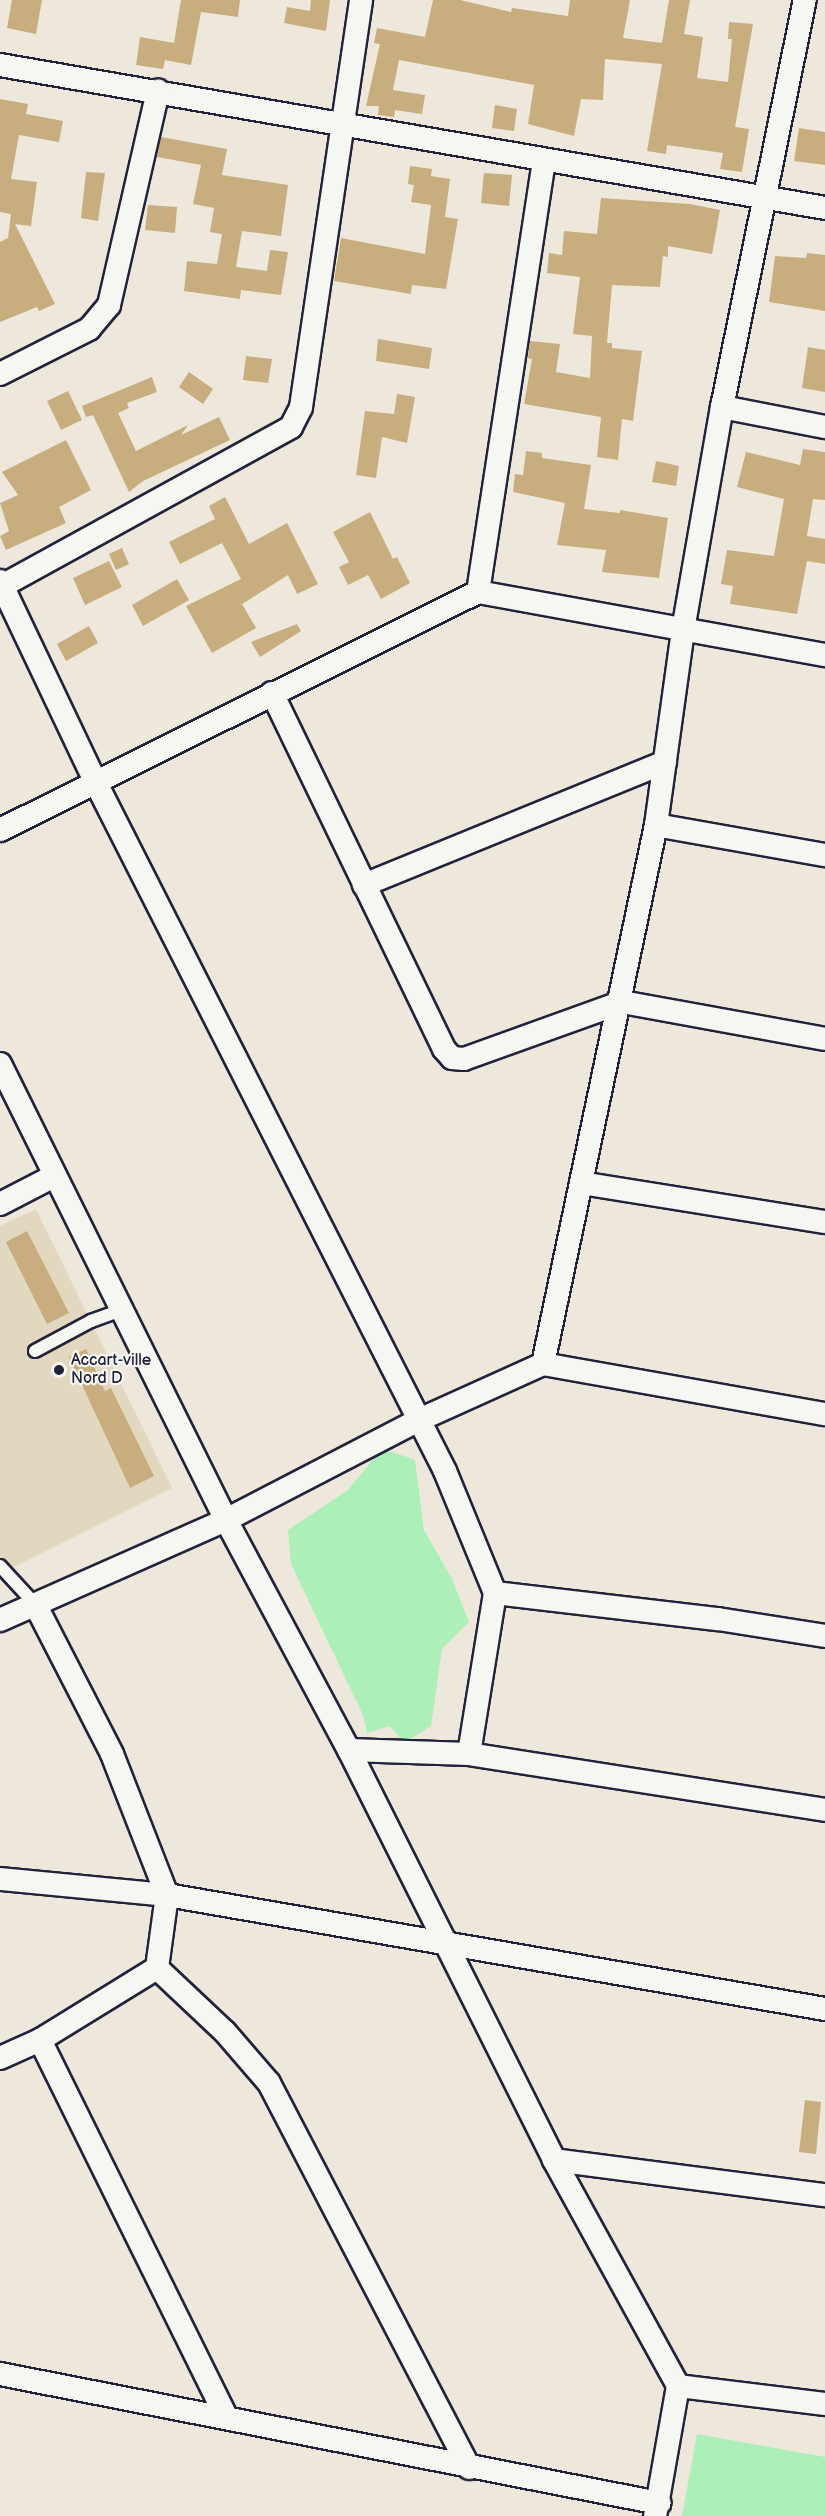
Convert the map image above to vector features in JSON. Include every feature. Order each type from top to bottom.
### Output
[{"type":"street","points":[[361,0],[301,407],[291,427],[1,583],[97,784],[445,1471],[495,1593],[469,1754]]},
{"type":"street","points":[[543,1364],[622,1002],[656,825],[683,630],[722,407],[762,196],[805,0]]},
{"type":"street","points":[[0,65],[158,91],[544,162],[825,208]]},
{"type":"street","points":[[0,374],[89,329],[109,306],[158,91]]},
{"type":"street","points":[[478,592],[544,162]]},
{"type":"street","points":[[722,407],[825,426]]},
{"type":"street","points":[[0,830],[97,784],[272,693],[478,592],[825,655]]},
{"type":"street","points":[[272,693],[444,1049],[452,1058],[464,1059],[622,1002],[825,1040]]},
{"type":"street","points":[[364,885],[665,762]]},
{"type":"street","points":[[656,825],[825,855]]},
{"type":"street","points":[[0,1064],[54,1176],[124,1309],[226,1520],[349,1750],[554,2160],[678,2386],[657,2509],[226,2417],[0,2374]]},
{"type":"street","points":[[0,1204],[54,1176]]},
{"type":"street","points":[[581,1183],[825,1222]]},
{"type":"street","points":[[0,1620],[226,1520],[419,1420],[543,1364],[825,1414]]},
{"type":"street","points":[[495,1593],[718,1619],[825,1636]]},
{"type":"street","points":[[35,1604],[112,1754],[167,1895],[157,1968]]},
{"type":"street","points":[[349,1750],[469,1754],[825,1810]]},
{"type":"street","points":[[0,1879],[167,1895],[446,1941],[825,2009]]},
{"type":"street","points":[[0,2058],[39,2040],[157,1968]]},
{"type":"street","points":[[157,1968],[225,2032],[269,2083],[469,2468]]},
{"type":"street","points":[[39,2040],[226,2417]]},
{"type":"street","points":[[554,2160],[825,2195]]},
{"type":"street","points":[[678,2386],[825,2404]]},
{"type":"lane","points":[[34,1351],[91,1321],[124,1309]]},
{"type":"lane","points":[[0,1566],[35,1604]]},
{"type":"shaded area","points":[[36,1209],[172,1488],[0,1574],[0,1226]]},
{"type":"green space","points":[[382,1448],[415,1460],[424,1530],[452,1579],[469,1622],[442,1649],[431,1726],[404,1743],[390,1726],[367,1733],[363,1715],[291,1564],[288,1530],[348,1490]]},
{"type":"green space","points":[[697,2434],[825,2457],[825,2516],[682,2516]]},
{"type":"building","points":[[12,0],[42,0],[36,34],[7,28]]},
{"type":"building","points":[[181,0],[240,0],[238,17],[201,12],[191,65],[165,60],[163,69],[136,65],[140,37],[174,43]]},
{"type":"building","points":[[311,0],[330,0],[326,31],[284,23],[287,7],[310,11]]},
{"type":"building","points":[[433,0],[460,0],[511,12],[512,8],[568,16],[570,0],[630,0],[623,38],[662,43],[669,0],[690,0],[684,34],[703,37],[697,78],[728,82],[732,39],[728,39],[729,22],[753,24],[735,127],[749,129],[742,172],[720,169],[723,153],[667,145],[666,154],[647,151],[662,64],[605,59],[603,100],[581,99],[574,136],[528,124],[534,85],[399,60],[393,90],[425,95],[422,114],[395,110],[394,117],[378,115],[379,106],[366,106],[380,44],[374,43],[377,28],[425,37]]},
{"type":"building","points":[[0,99],[28,104],[26,114],[63,121],[59,142],[19,135],[11,179],[37,182],[31,226],[15,224],[55,304],[39,311],[37,307],[0,322],[0,242],[8,238],[11,214],[0,212]]},
{"type":"building","points":[[495,105],[517,109],[514,131],[492,128]]},
{"type":"building","points":[[799,128],[825,132],[825,165],[794,161]]},
{"type":"building","points":[[161,137],[227,149],[222,175],[288,185],[281,236],[242,231],[236,267],[267,271],[270,250],[288,252],[281,295],[241,290],[240,299],[184,291],[187,261],[217,264],[222,234],[210,232],[214,208],[193,204],[201,165],[157,157]]},
{"type":"building","points":[[410,166],[432,169],[431,176],[450,179],[445,217],[458,219],[446,289],[412,285],[411,294],[334,281],[341,238],[425,254],[431,205],[411,202],[414,185],[408,184]]},
{"type":"building","points":[[86,172],[105,173],[98,221],[81,218]]},
{"type":"building","points":[[484,173],[512,175],[509,206],[481,203]]},
{"type":"building","points":[[601,198],[690,204],[720,210],[712,254],[668,246],[668,257],[663,256],[660,287],[612,285],[607,343],[612,343],[612,348],[642,351],[633,421],[622,419],[618,460],[597,457],[601,417],[524,404],[532,359],[528,358],[530,341],[560,344],[556,372],[590,378],[592,336],[573,334],[580,277],[547,273],[549,253],[562,255],[564,231],[597,234]]},
{"type":"building","points":[[148,205],[177,207],[175,233],[145,230]]},
{"type":"building","points":[[807,253],[825,255],[825,311],[769,302],[775,256],[806,258]]},
{"type":"building","points":[[378,339],[432,348],[429,369],[376,361]]},
{"type":"building","points":[[808,347],[825,350],[825,392],[802,388]]},
{"type":"building","points":[[246,356],[272,359],[268,383],[243,380]]},
{"type":"building","points":[[189,372],[213,389],[203,404],[179,387]]},
{"type":"building","points":[[152,377],[157,392],[127,403],[129,408],[118,413],[136,451],[188,425],[181,435],[219,417],[230,440],[143,481],[129,492],[93,415],[86,417],[82,406]]},
{"type":"building","points":[[68,391],[82,420],[61,430],[47,401]]},
{"type":"building","points":[[397,394],[415,397],[407,443],[382,437],[376,478],[356,475],[365,411],[394,414]]},
{"type":"building","points":[[66,440],[91,490],[59,507],[66,523],[6,550],[0,536],[9,531],[0,503],[18,495],[2,472]]},
{"type":"building","points":[[803,449],[825,452],[825,500],[813,499],[807,536],[825,539],[825,564],[807,561],[797,614],[730,604],[733,586],[721,584],[727,550],[774,556],[784,499],[737,487],[746,452],[800,465]]},
{"type":"building","points":[[526,451],[542,453],[542,458],[591,465],[584,509],[620,513],[620,510],[668,518],[659,578],[602,572],[606,550],[557,545],[565,503],[513,492],[515,474],[523,475]]},
{"type":"building","points":[[656,461],[679,466],[676,486],[652,482]]},
{"type":"building","points":[[225,497],[249,544],[287,523],[318,584],[297,594],[288,575],[242,604],[256,628],[212,653],[186,606],[241,579],[222,543],[180,564],[169,542],[215,519],[209,506]]},
{"type":"building","points":[[370,512],[393,559],[397,557],[410,583],[381,599],[368,575],[348,585],[339,567],[349,562],[333,532]]},
{"type":"building","points":[[122,548],[129,564],[116,570],[109,554]]},
{"type":"building","points":[[109,561],[122,587],[85,605],[73,578]]},
{"type":"building","points":[[177,579],[189,600],[143,626],[132,605]]},
{"type":"building","points":[[297,624],[301,631],[260,657],[251,642]]},
{"type":"building","points":[[89,626],[98,643],[66,661],[57,644]]},
{"type":"building","points":[[27,1231],[69,1313],[47,1324],[6,1242]]},
{"type":"building","points":[[86,1349],[105,1391],[111,1388],[154,1476],[130,1488],[69,1357]]},
{"type":"building","points":[[805,2100],[821,2102],[816,2154],[799,2152]]},
{"type":"place","name":"Accart-ville Nord D","points":[[59,1370]]}]
